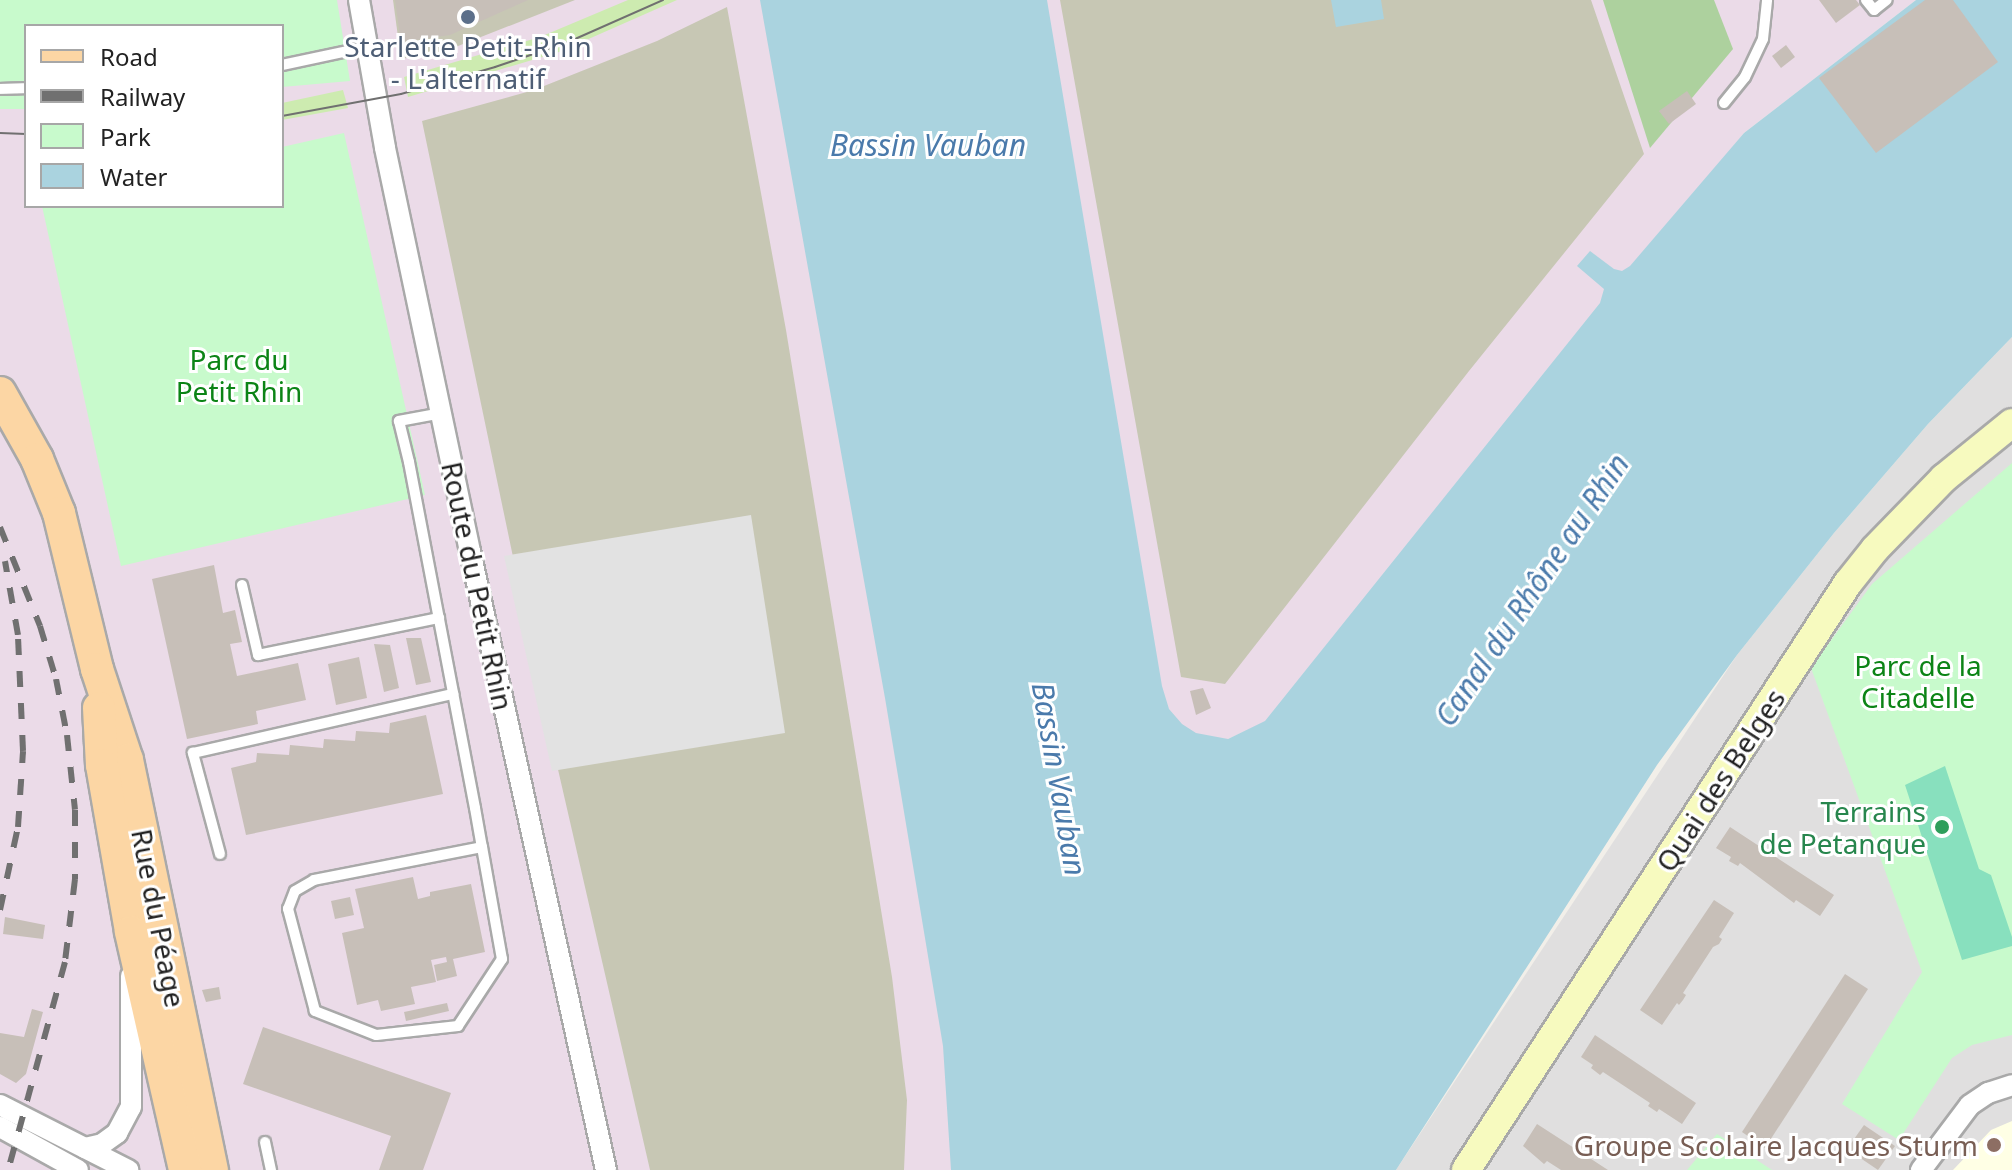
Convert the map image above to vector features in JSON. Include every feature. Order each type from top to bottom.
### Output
[{"type":"main road","name":"Rue du Péage","points":[[0,393],[37,459],[59,513],[97,669],[127,760],[212,1170]]},
{"type":"main road","name":"Quai des Belges","points":[[1466,1170],[1848,583],[1875,549],[1944,478],[2012,423]]},
{"type":"main road","name":"Rue du Péage","points":[[97,669],[102,765],[131,932],[185,1170]]},
{"type":"street","name":"Route du Petit Rhin","points":[[359,0],[442,413],[606,1170]]},
{"type":"street","name":"Rue du Péage","points":[[85,1148],[102,1144],[117,1133],[131,1107],[131,932]]},
{"type":"street","points":[[1921,1170],[1970,1105],[1988,1093],[2012,1085]]},
{"type":"street","points":[[0,1105],[128,1170]]},
{"type":"street","points":[[0,1127],[78,1170]]},
{"type":"lane","points":[[1724,103],[1745,77],[1763,39],[1767,0]]},
{"type":"lane","points":[[1866,0],[1874,10],[1887,0]]},
{"type":"lane","points":[[284,65],[367,47]]},
{"type":"lane","points":[[0,89],[24,88]]},
{"type":"lane","points":[[442,413],[399,421],[439,618],[482,847],[502,959],[458,1026],[376,1035],[315,1011],[288,909],[295,891],[314,880],[482,847]]},
{"type":"lane","points":[[242,585],[258,655],[439,618]]},
{"type":"lane","points":[[220,854],[193,753],[453,694]]},
{"type":"lane","points":[[265,1142],[271,1170]]},
{"type":"shaded area","points":[[0,0],[1916,0],[1744,133],[1265,722],[1228,739],[952,1153],[951,1170],[0,1170]]},
{"type":"shaded area","points":[[393,0],[575,0],[448,50],[401,59]]},
{"type":"shaded area","points":[[1060,0],[1591,0],[1644,154],[1469,371],[1225,684],[1181,677]]},
{"type":"shaded area","points":[[727,7],[786,330],[892,977],[907,1100],[904,1170],[650,1170],[551,739],[422,121],[534,90],[657,41]]},
{"type":"shaded area","points":[[2012,337],[2012,1170],[1396,1170],[1737,655],[1834,533],[1928,424]]},
{"type":"shaded area","points":[[751,515],[785,733],[552,771],[504,556]]},
{"type":"shaded area","name":"Groupe Scolaire Jacques Sturm","points":[[2012,1121],[2012,1170],[1953,1170],[1991,1130]]},
{"type":"green space","points":[[0,0],[337,0],[350,81],[284,87],[284,24],[24,24],[24,109],[0,109]]},
{"type":"green space","points":[[628,0],[677,0],[559,52],[408,97],[404,77],[540,37]]},
{"type":"green space","points":[[1603,0],[1714,0],[1733,49],[1650,148]]},
{"type":"green space","points":[[343,90],[348,108],[284,120],[284,103]]},
{"type":"green space","name":"Parc du Petit Rhin","points":[[344,133],[425,495],[121,566],[42,208],[284,208],[284,147]]},
{"type":"green space","name":"Parc de la Citadelle","points":[[2012,463],[2012,1035],[1972,1045],[1952,1058],[1899,1140],[1842,1104],[1922,972],[1811,668],[1872,584]]},
{"type":"green space","name":"Terrains de Petanque","points":[[1945,766],[1979,869],[1991,875],[2012,937],[2012,946],[1962,960],[1905,785]]},
{"type":"green space","points":[[1717,1134],[1772,1170],[1687,1170]]},
{"type":"water","points":[[760,0],[1047,0],[1162,686],[1169,709],[1182,724],[1196,733],[1228,739],[1265,721],[1600,303],[1604,289],[1577,266],[1590,251],[1614,269],[1622,271],[1630,266],[1744,133],[1916,0],[2012,0],[2012,337],[1928,424],[1834,533],[1737,655],[1657,765],[1396,1170],[951,1170],[943,1046],[885,698]]},
{"type":"water","points":[[1331,0],[1381,0],[1384,19],[1336,27]]},
{"type":"building","points":[[395,0],[528,0],[450,35],[401,42]]},
{"type":"building","points":[[1819,0],[1856,0],[1860,5],[1836,23]]},
{"type":"building","points":[[1925,0],[1953,0],[1998,62],[1876,153],[1819,78]]},
{"type":"building","points":[[1786,45],[1795,57],[1781,68],[1772,56]]},
{"type":"building","points":[[1687,91],[1696,104],[1669,124],[1659,111]]},
{"type":"building","points":[[214,565],[223,613],[235,610],[242,642],[230,644],[237,676],[298,663],[306,700],[256,711],[258,724],[187,739],[152,579]]},
{"type":"building","points":[[406,638],[421,638],[431,682],[416,685]]},
{"type":"building","points":[[374,644],[390,645],[399,688],[384,692]]},
{"type":"building","points":[[359,657],[367,698],[336,705],[328,664]]},
{"type":"building","points":[[1203,688],[1211,708],[1196,715],[1190,691]]},
{"type":"building","points":[[426,715],[443,794],[246,835],[231,768],[256,762],[257,753],[289,755],[290,745],[323,748],[324,739],[355,741],[356,731],[389,733],[390,723]]},
{"type":"building","points":[[1730,827],[1834,895],[1820,916],[1796,900],[1794,903],[1740,863],[1738,866],[1729,861],[1731,857],[1716,848]]},
{"type":"building","points":[[413,877],[418,899],[430,896],[430,892],[471,884],[485,952],[453,959],[457,976],[437,981],[434,965],[447,962],[446,957],[431,960],[436,982],[411,987],[415,1004],[381,1011],[378,1000],[357,1005],[342,933],[364,928],[355,889]]},
{"type":"building","points":[[350,897],[354,915],[335,919],[331,901]]},
{"type":"building","points":[[1714,900],[1734,913],[1719,937],[1722,939],[1719,944],[1713,947],[1683,993],[1686,995],[1683,1000],[1679,1005],[1677,1003],[1662,1025],[1640,1010]]},
{"type":"building","points":[[5,917],[45,925],[43,939],[3,934]]},
{"type":"building","points":[[1845,974],[1868,989],[1765,1148],[1742,1132]]},
{"type":"building","points":[[219,987],[221,999],[206,1002],[202,990]]},
{"type":"building","points":[[447,1003],[449,1011],[406,1021],[404,1012]]},
{"type":"building","points":[[32,1009],[43,1012],[26,1074],[16,1083],[0,1074],[0,1033],[24,1037]]},
{"type":"building","points":[[263,1027],[451,1093],[423,1170],[379,1170],[391,1136],[243,1084]]},
{"type":"building","points":[[1595,1035],[1696,1103],[1682,1124],[1659,1109],[1657,1112],[1648,1106],[1650,1103],[1603,1072],[1600,1075],[1591,1068],[1593,1065],[1581,1057]]},
{"type":"building","points":[[1537,1124],[1608,1170],[1561,1170],[1547,1161],[1544,1164],[1523,1146]]},
{"type":"building","points":[[1864,1125],[1895,1146],[1878,1170],[1847,1149]]},
{"type":"tram line","points":[[284,116],[401,94],[495,67],[566,43],[663,0]]},
{"type":"tram line","points":[[0,133],[24,134]]},
{"type":"railway","points":[[0,527],[40,626],[56,679],[67,735],[75,810],[75,879],[65,962],[8,1170]]},
{"type":"railway","points":[[0,910],[18,827],[23,751],[18,635],[5,561]]},
{"type":"place","name":"Starlette Petit-Rhin - L'alternatif","points":[[468,17]]},
{"type":"place","name":"Terrains de Petanque","points":[[1942,827]]},
{"type":"place","name":"Groupe Scolaire Jacques Sturm","points":[[1994,1145]]},
{"type":"water label","name":"Bassin Vauban","points":[[928,145]]},
{"type":"water label","name":"Canal du Rhône au Rhin","points":[[1532,590]]},
{"type":"water label","name":"Bassin Vauban","points":[[1059,779]]}]
